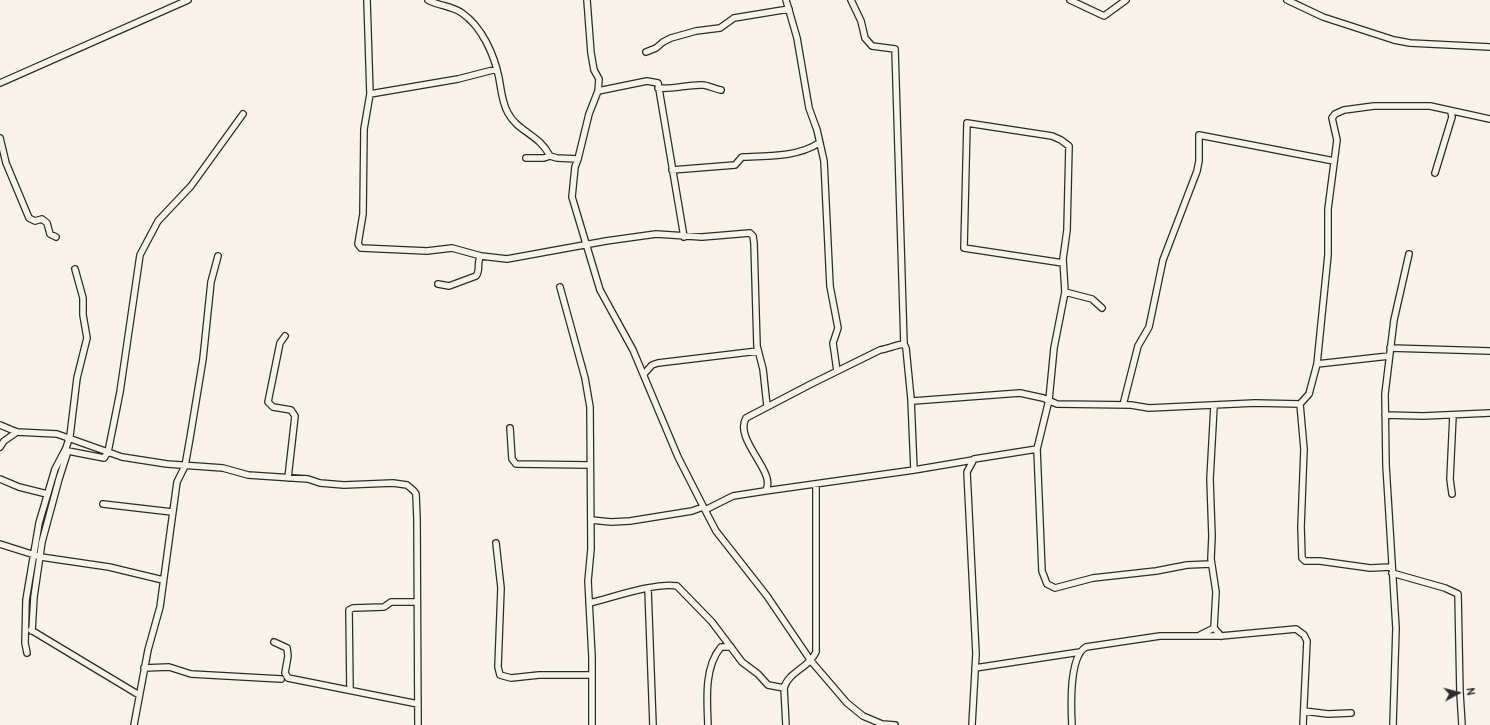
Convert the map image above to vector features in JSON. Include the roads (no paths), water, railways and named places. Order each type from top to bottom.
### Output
[{"type":"street","points":[[0,83],[188,0]]},
{"type":"street","points":[[367,0],[370,94],[364,129],[363,214],[358,244],[361,248],[427,251],[452,248],[481,256],[513,259],[606,241],[656,234],[684,237],[748,233],[753,236],[758,351],[763,368],[767,406]]},
{"type":"street","points":[[428,0],[449,6],[461,12],[473,22],[489,47],[497,69],[508,113],[516,123],[545,146],[550,156]]},
{"type":"street","points":[[587,0],[591,53],[594,70],[599,79],[598,91],[589,114],[575,167],[572,197],[603,298],[633,350],[678,457],[716,531],[766,596],[811,661],[856,712],[882,724],[895,725]]},
{"type":"street","points":[[786,0],[794,20],[809,108],[817,130],[824,161],[830,286],[838,328],[832,343],[836,372]]},
{"type":"street","points":[[851,0],[861,21],[864,38],[872,46],[896,49],[904,344],[908,355],[914,470]]},
{"type":"street","points":[[1070,0],[1104,16],[1126,0]]},
{"type":"street","points":[[1287,0],[1323,17],[1394,40],[1410,43],[1490,47]]},
{"type":"street","points":[[646,52],[656,48],[659,44],[672,38],[720,28],[734,18],[789,9]]},
{"type":"street","points":[[370,94],[458,79],[497,69]]},
{"type":"street","points":[[598,91],[647,81],[658,83],[684,237]]},
{"type":"street","points":[[658,88],[668,89],[705,84],[711,88],[721,90]]},
{"type":"street","points":[[1392,567],[1370,568],[1303,560],[1301,527],[1304,449],[1300,404],[1309,394],[1317,364],[1328,255],[1328,209],[1337,140],[1332,118],[1335,114],[1349,108],[1374,106],[1430,106],[1453,114],[1490,119]]},
{"type":"street","points":[[32,631],[34,597],[42,542],[68,451],[97,458],[104,458],[108,452],[121,385],[140,255],[158,221],[195,181],[243,114]]},
{"type":"street","points":[[1435,173],[1453,114]]},
{"type":"street","points":[[1063,263],[964,248],[967,123],[1052,136],[1069,146],[1067,225],[1063,263],[1065,292],[1054,348],[1049,400],[1037,449],[1042,571],[1047,584],[1052,588],[1093,578],[1156,571],[1187,565],[1211,564]]},
{"type":"street","points":[[1123,405],[1138,346],[1149,327],[1163,260],[1199,161],[1199,135],[1334,161]]},
{"type":"street","points":[[0,138],[6,162],[29,218],[35,221],[42,219],[47,224],[50,234],[56,237]]},
{"type":"street","points":[[672,170],[735,165],[742,157],[787,155],[812,148],[819,143]]},
{"type":"street","points":[[526,158],[544,158],[550,156],[557,158],[578,159]]},
{"type":"street","points":[[1393,725],[1396,628],[1392,573],[1385,394],[1398,297],[1409,254]]},
{"type":"street","points":[[134,725],[144,668],[160,607],[172,512],[178,482],[185,466],[203,359],[211,282],[218,256]]},
{"type":"street","points":[[438,284],[449,286],[476,276],[479,271],[478,260],[481,256]]},
{"type":"street","points":[[27,653],[26,600],[39,523],[46,494],[69,438],[77,378],[87,338],[83,316],[83,298],[75,269]]},
{"type":"street","points":[[560,287],[585,378],[590,407],[589,465],[591,475],[591,549],[588,582],[592,675],[592,725]]},
{"type":"street","points":[[1065,292],[1092,299],[1102,308]]},
{"type":"street","points":[[285,336],[280,343],[268,402],[273,407],[291,410],[295,416],[288,478]]},
{"type":"street","points":[[765,491],[768,487],[767,478],[744,433],[743,424],[749,416],[880,350],[904,344]]},
{"type":"street","points":[[1390,348],[1490,351]]},
{"type":"street","points":[[644,374],[652,365],[658,363],[758,351]]},
{"type":"street","points":[[1317,364],[1389,356]]},
{"type":"street","points":[[911,398],[913,401],[1020,393],[1049,400],[1057,404],[1123,405],[1149,408],[1255,403],[1300,404]]},
{"type":"street","points":[[1214,406],[1210,479],[1212,536],[1211,564],[1216,592],[1214,628],[1221,636]]},
{"type":"street","points":[[1385,415],[1490,414]]},
{"type":"street","points":[[1452,494],[1450,479],[1453,415]]},
{"type":"street","points":[[0,425],[17,432],[57,434],[122,457],[185,466],[223,468],[248,475],[344,485],[393,483],[407,485],[414,490],[417,519],[418,725]]},
{"type":"street","points":[[510,428],[512,459],[516,464],[589,465]]},
{"type":"street","points":[[0,447],[4,441],[17,432]]},
{"type":"street","points":[[591,520],[611,522],[630,521],[704,509],[733,496],[914,470],[973,460],[988,455],[1037,449]]},
{"type":"street","points":[[972,725],[975,668],[974,588],[967,472],[973,460]]},
{"type":"street","points":[[0,479],[18,487],[46,494]]},
{"type":"street","points":[[786,725],[784,688],[791,676],[811,661],[816,652],[816,484]]},
{"type":"street","points":[[103,504],[172,512]]},
{"type":"street","points":[[496,543],[500,567],[501,588],[498,667],[500,675],[511,678],[539,675],[592,675]]},
{"type":"street","points":[[0,544],[41,557],[109,568],[163,580]]},
{"type":"street","points":[[1392,573],[1445,588],[1458,594],[1462,725]]},
{"type":"street","points":[[589,603],[648,588],[677,586],[712,622],[742,662],[758,674],[765,683],[770,686],[784,688]]},
{"type":"street","points":[[648,588],[653,725]]},
{"type":"street","points":[[350,690],[349,610],[353,608],[384,607],[391,602],[417,602]]},
{"type":"street","points":[[26,627],[139,695]]},
{"type":"street","points":[[1198,636],[1214,628]]},
{"type":"street","points":[[975,668],[1080,652],[1086,647],[1106,642],[1160,636],[1221,636],[1296,629],[1303,632],[1307,642],[1303,725]]},
{"type":"street","points":[[274,642],[287,648],[288,656],[285,673],[288,678],[418,704]]},
{"type":"street","points":[[708,725],[707,699],[712,661],[721,647],[731,647]]},
{"type":"street","points":[[803,667],[805,652]]},
{"type":"street","points":[[1072,725],[1074,674],[1080,652]]},
{"type":"street","points":[[144,668],[169,667],[191,674],[281,679]]},
{"type":"street","points":[[1304,711],[1328,714],[1351,713]]}]
